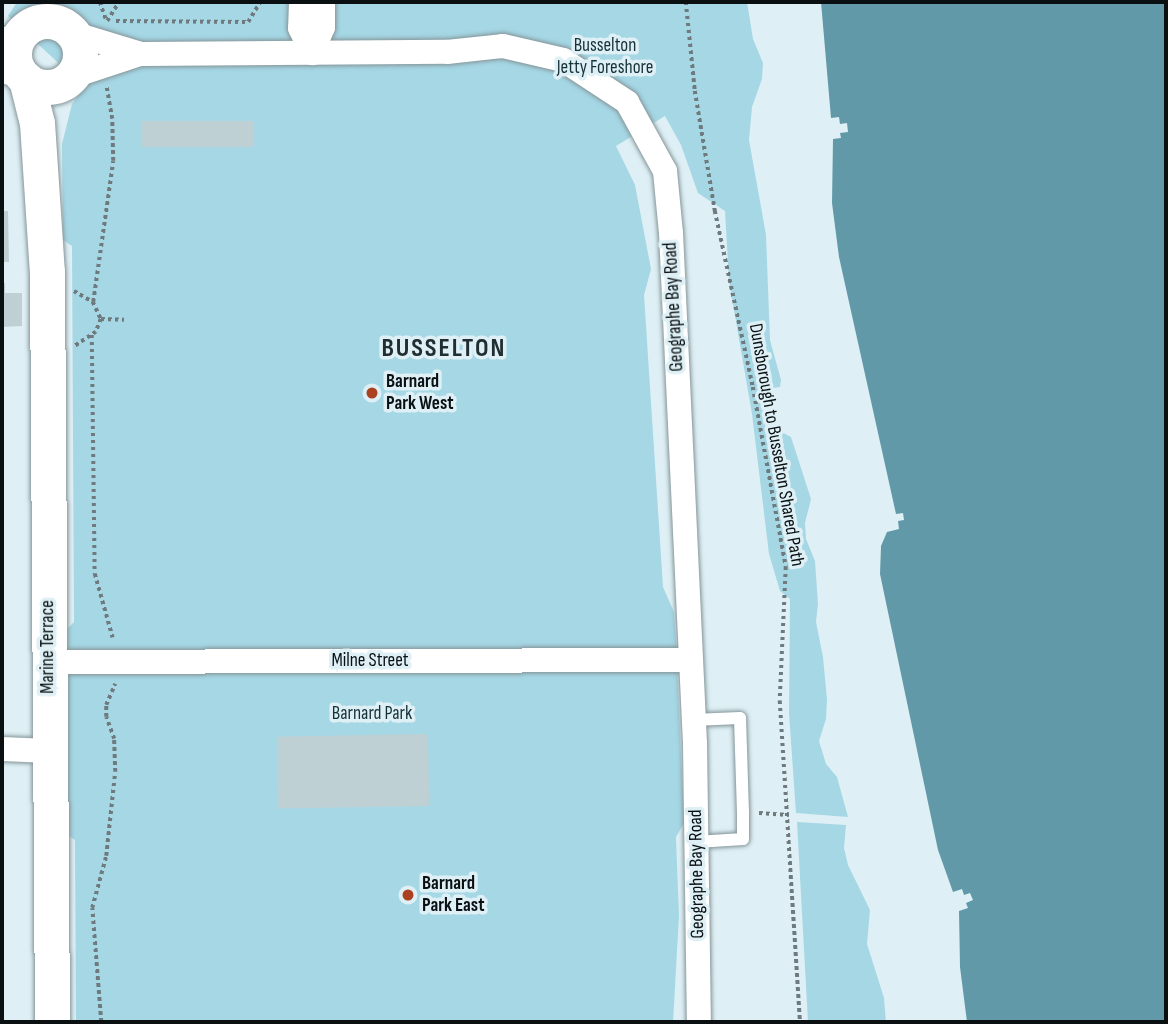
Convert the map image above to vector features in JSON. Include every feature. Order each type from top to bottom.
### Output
[{"type":"street","points":[[300,2],[300,28],[312,53]]},
{"type":"street","points":[[312,53],[323,27],[323,2]]},
{"type":"street","points":[[42,21],[62,24],[81,44],[61,83],[43,86],[18,76],[15,51],[20,27],[42,21]]},
{"type":"street","name":"Geographe Bay Road","points":[[81,44],[141,54],[447,52],[503,46],[563,60],[627,102],[665,171],[671,233],[691,660],[699,1022]]},
{"type":"street","name":"Marine Terrace","points":[[47,272],[58,135],[81,44]]},
{"type":"street","name":"Marine Terrace","points":[[18,76],[37,123],[47,272],[52,1022]]},
{"type":"street","name":"Milne Street","points":[[48,662],[691,660]]},
{"type":"street","points":[[2,749],[49,751]]},
{"type":"lane","points":[[693,720],[740,718],[743,812],[743,839],[696,842]]},
{"type":"path","points":[[81,44],[100,2]]},
{"type":"path","points":[[81,44],[119,2]]},
{"type":"path","points":[[81,44],[248,22],[260,2]]},
{"type":"path","name":"Dunsborough to Busselton Shared Path","points":[[686,2],[695,91],[715,211],[753,387],[786,567],[780,701],[800,1022]]},
{"type":"path","points":[[81,44],[108,92],[114,140],[109,204],[99,252],[93,302]]},
{"type":"path","points":[[101,319],[124,320]]},
{"type":"path","points":[[743,812],[789,815]]},
{"type":"green space","name":"Barnard Park","points":[[17,2],[747,2],[753,39],[763,63],[762,79],[752,107],[749,140],[766,235],[770,340],[781,380],[780,387],[765,389],[764,412],[770,426],[791,437],[811,499],[805,523],[806,539],[815,561],[818,604],[816,622],[827,700],[826,719],[819,741],[826,764],[837,777],[848,817],[796,813],[789,713],[790,599],[780,591],[769,554],[752,414],[729,281],[725,211],[698,193],[681,145],[665,116],[616,146],[635,185],[651,269],[644,295],[663,587],[674,612],[684,823],[676,837],[679,916],[673,1022],[76,1022],[75,840],[66,834],[64,632],[74,622],[72,246],[63,240],[62,144],[72,104],[84,87],[8,16]]},
{"type":"green space","points":[[797,822],[846,825],[844,848],[848,865],[870,910],[867,944],[884,998],[886,1022],[808,1022]]},
{"type":"shaded area","points":[[821,2],[1166,2],[1166,1022],[967,1022],[960,967],[959,911],[968,908],[966,903],[973,900],[970,893],[964,895],[962,889],[953,892],[938,850],[880,574],[881,546],[887,532],[899,529],[898,521],[904,520],[903,513],[896,514],[839,257],[832,203],[833,139],[841,138],[840,133],[848,132],[847,123],[840,124],[839,117],[831,118]]},
{"type":"building","points":[[141,121],[254,121],[254,147],[141,147]]},
{"type":"building","points":[[2,211],[8,211],[9,262],[2,262]]},
{"type":"building","points":[[2,283],[5,283],[5,293],[22,293],[22,326],[2,327]]},
{"type":"building","points":[[428,734],[429,806],[278,809],[277,737]]},
{"type":"place","name":"Barnard Park West","points":[[372,393]]},
{"type":"place","name":"Barnard Park East","points":[[408,895]]},
{"type":"district","name":"BUSSELTON","points":[[444,349]]},
{"type":"park label","name":"Busselton Jetty Foreshore","points":[[605,57]]}]
